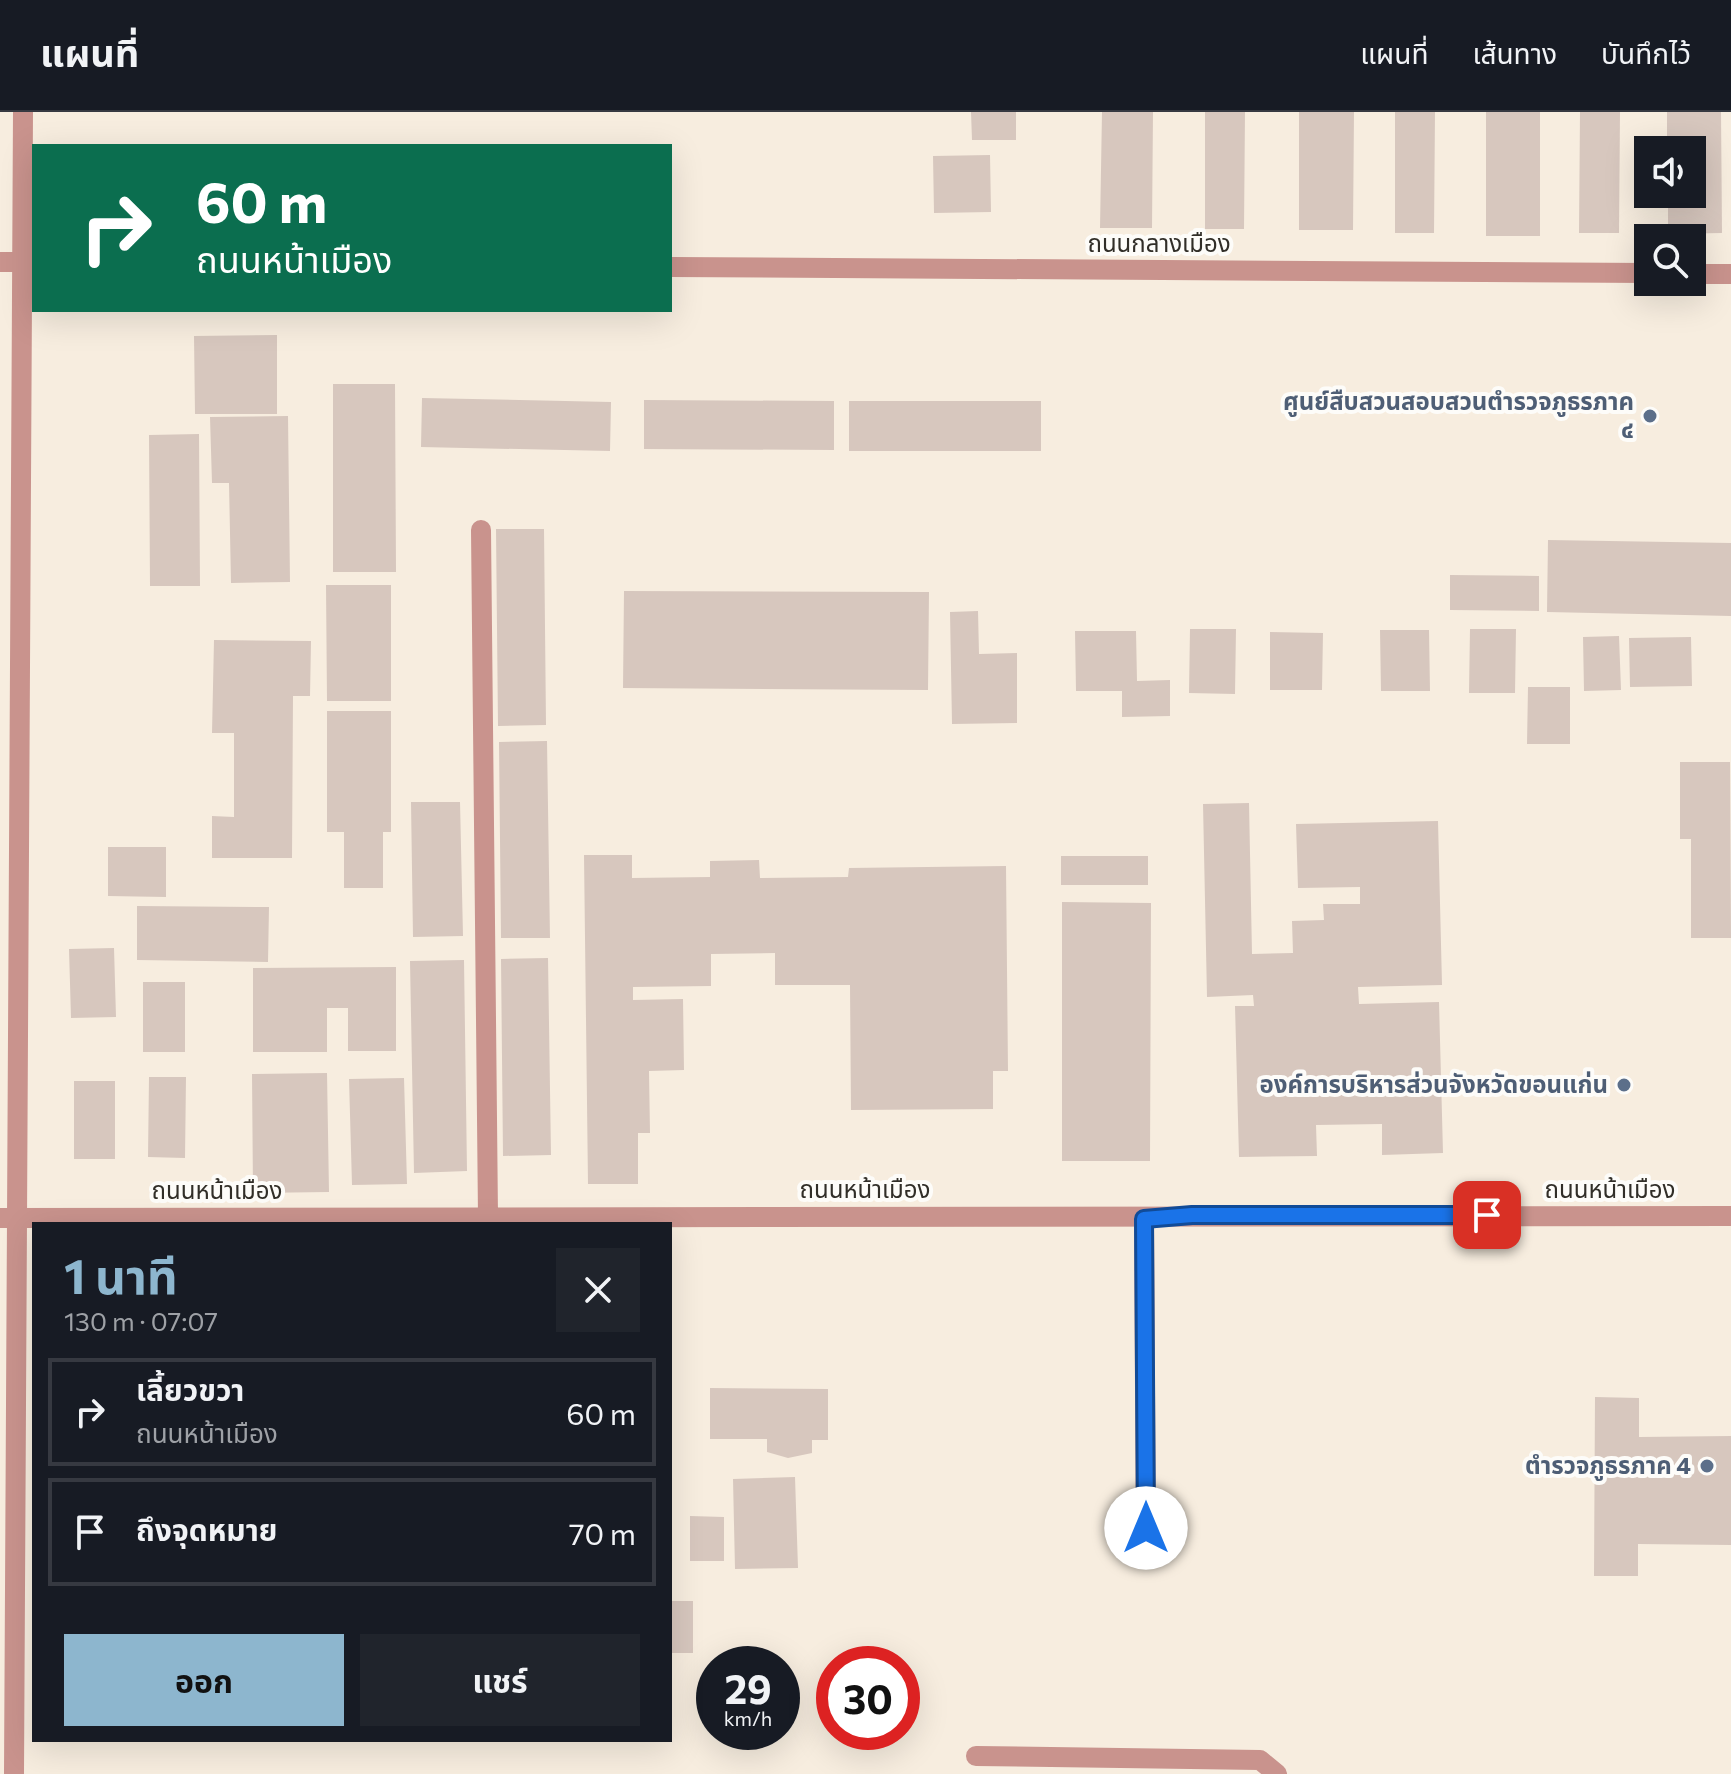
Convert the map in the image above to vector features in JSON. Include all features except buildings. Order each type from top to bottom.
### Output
[{"type":"street","points":[[14,1774],[10,1218],[18,524],[28,262],[23,112]]},
{"type":"street","points":[[0,262],[28,262]]},
{"type":"street","name":"ถนนกลางเมือง","points":[[672,267],[1634,273]]},
{"type":"street","points":[[1706,274],[1731,274]]},
{"type":"street","points":[[481,530],[488,1216]]},
{"type":"street","name":"ถนนหน้าเมือง","points":[[10,1218],[1731,1216]]},
{"type":"street","points":[[1144,1219],[1146,1559]]},
{"type":"street","points":[[976,1756],[1260,1760],[1277,1774]]},
{"type":"place","name":"ศูนย์สืบสวนสอบสวนตำรวจภูธรภาค ๔","points":[[1650,416]]},
{"type":"place","name":"องค์การบริหารส่วนจังหวัดขอนแก่น","points":[[1624,1085]]},
{"type":"place","name":"ตำรวจภูธรภาค 4","points":[[1707,1466]]},
{"type":"route","points":[[1146,1528],[1144,1219],[1192,1215],[1487,1215]]}]
